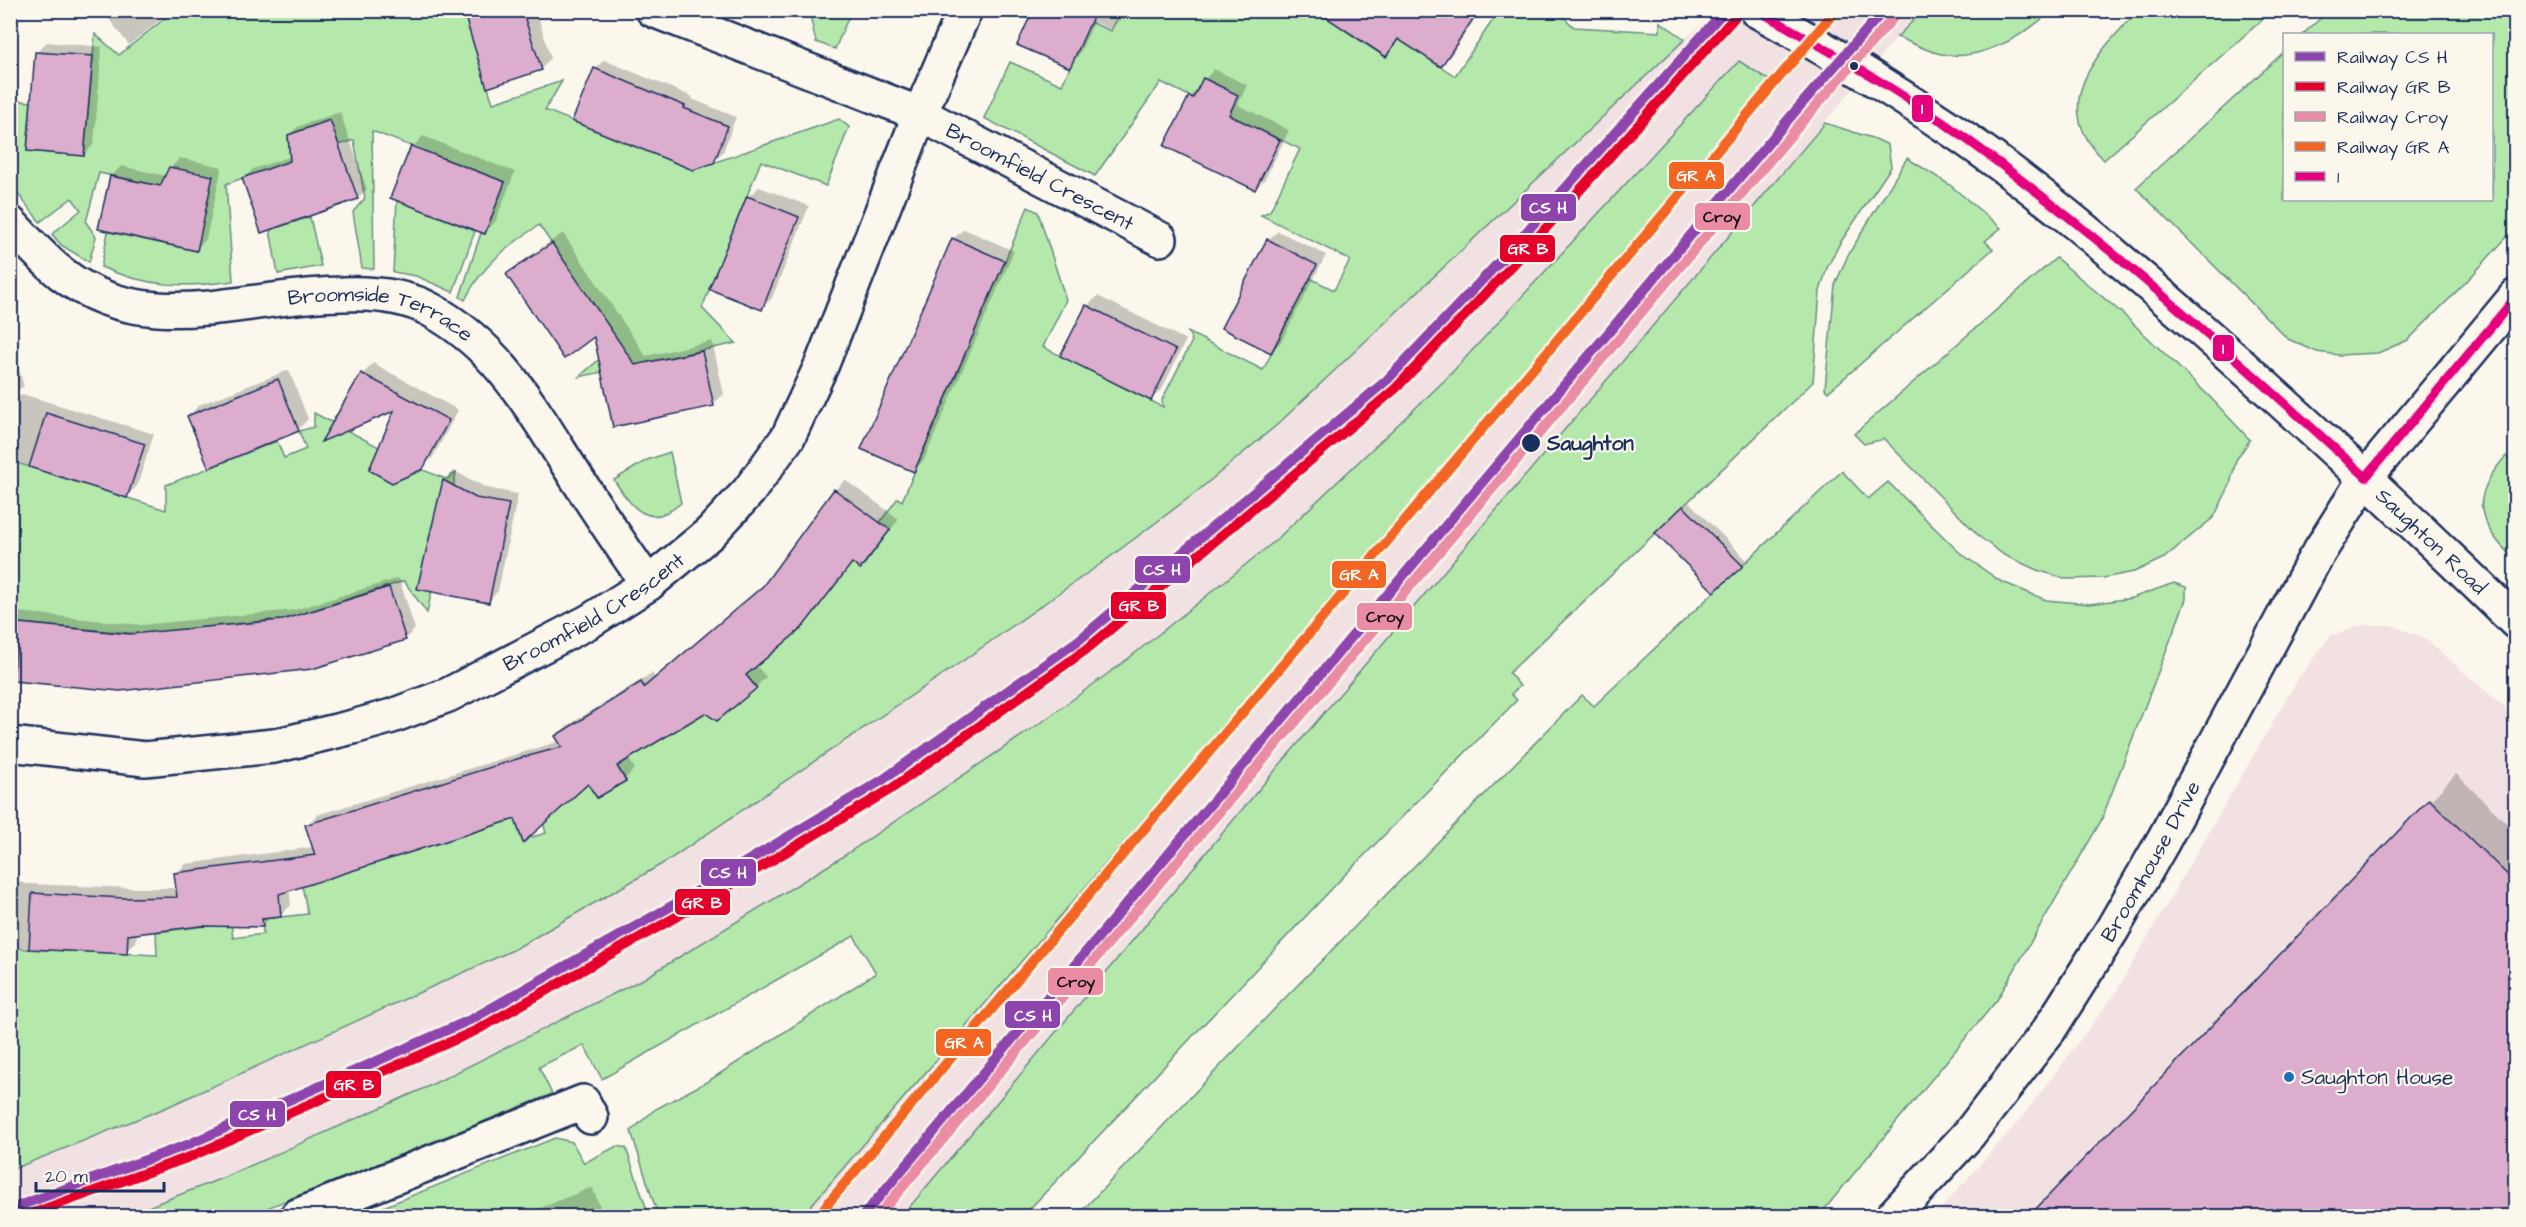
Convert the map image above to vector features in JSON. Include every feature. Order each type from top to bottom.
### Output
[{"type":"street","name":"Broomfield Crescent","points":[[653,10],[920,114],[1160,239]]},
{"type":"street","name":"Broomfield Crescent","points":[[10,744],[145,759],[274,746],[353,727],[392,716],[458,690],[590,621],[648,584],[710,533],[749,491],[788,436],[822,364],[920,114],[965,10]]},
{"type":"street","name":"Saughton Road","points":[[1756,10],[1871,77],[1962,137],[2045,198],[2140,276],[2366,477],[2516,622]]},
{"type":"street","name":"Broomside Terrace","points":[[10,224],[63,275],[94,294],[128,307],[172,311],[323,294],[358,293],[388,296],[429,309],[477,342],[496,360],[521,391],[620,545],[648,584]]},
{"type":"street","name":"Broomhouse Drive","points":[[1893,1216],[1969,1134],[2049,1030],[2112,930],[2163,841],[2314,560],[2366,477],[2516,296]]},
{"type":"street","points":[[297,1216],[583,1101]]},
{"type":"shaded area","points":[[1717,11],[1924,11],[1897,37],[1261,787],[902,1216],[802,1216],[1143,819],[839,859],[645,978],[427,1087],[225,1177],[125,1216],[11,1216],[11,1170],[165,1108],[513,950],[667,861],[1025,617],[1162,519],[1278,424],[1678,45]]},
{"type":"shaded area","points":[[2363,625],[2391,625],[2424,638],[2515,716],[2515,1216],[1934,1216],[2020,1120],[2114,995],[2298,679],[2330,636]]},
{"type":"green space","points":[[1120,10],[1355,11],[1343,29],[1385,57],[1398,38],[1455,76],[1499,11],[1557,11],[1574,27],[1660,32],[1660,22],[1685,39],[1278,424],[1194,494],[1102,563],[967,658],[667,861],[513,950],[165,1108],[11,1170],[10,948],[157,955],[156,932],[231,923],[233,938],[263,934],[262,919],[308,914],[302,886],[418,850],[412,831],[443,842],[515,819],[522,840],[546,833],[540,812],[588,784],[597,798],[626,781],[617,766],[689,722],[801,629],[850,562],[861,569],[890,530],[880,522],[898,498],[902,501],[1028,207],[1038,212],[1066,300],[1043,347],[1163,407],[1162,400],[1192,341],[1188,332],[1263,370],[1310,278],[1334,290],[1350,260],[1261,215],[1270,211],[1300,149],[1229,115],[1238,95],[1203,78],[1193,98],[1161,82],[1095,176],[984,118],[1010,62],[1062,85],[1090,22],[1111,31]]},
{"type":"green space","points":[[1924,10],[2051,11],[2015,38],[2000,45],[1986,51],[1956,55],[1935,53],[1897,37]]},
{"type":"green space","points":[[2139,10],[2272,11],[2104,160],[2087,140],[2079,120],[2079,100],[2084,81],[2094,62],[2107,44]]},
{"type":"green space","points":[[2330,10],[2515,11],[2515,228],[2468,280],[2408,340],[2378,353],[2339,355],[2317,352],[2288,339],[2136,188],[2283,53],[2283,201],[2493,201],[2493,33],[2304,33]]},
{"type":"green space","points":[[174,11],[463,11],[493,103],[562,81],[545,110],[693,170],[839,119],[849,127],[826,186],[761,161],[702,308],[736,343],[579,377],[619,342],[539,225],[488,266],[479,276],[465,300],[460,297],[481,233],[485,234],[505,182],[372,131],[374,269],[362,268],[353,212],[365,198],[354,140],[339,145],[330,120],[288,135],[290,161],[226,184],[233,281],[198,285],[166,284],[134,279],[101,267],[108,232],[197,251],[160,186],[99,173],[86,222],[96,237],[89,262],[61,245],[52,234],[81,210],[72,198],[40,222],[11,185],[11,100],[31,102],[27,151],[84,156],[95,34],[119,55]]},
{"type":"green space","points":[[809,11],[851,11],[835,49],[816,42]]},
{"type":"green space","points":[[1739,61],[1780,87],[802,1216],[658,1216],[631,1131],[654,1110],[710,1080],[876,973],[854,936],[602,1079],[584,1045],[539,1067],[552,1094],[247,1216],[125,1216],[225,1177],[427,1087],[645,978],[839,859],[1042,722],[1129,658],[1275,541],[1445,380]]},
{"type":"green space","points":[[1825,123],[1888,145],[1891,167],[1840,243],[1827,268],[1820,291],[1813,382],[1509,673],[1520,686],[1511,694],[1517,700],[1342,878],[1023,1216],[902,1216],[1261,787]]},
{"type":"green space","points":[[1907,158],[1950,185],[2001,228],[1985,241],[1993,249],[1828,392],[1825,389],[1835,285],[1848,255]]},
{"type":"green space","points":[[397,200],[475,231],[453,292],[416,276],[393,272]]},
{"type":"green space","points":[[310,217],[321,266],[278,274],[270,230]]},
{"type":"green space","points":[[2056,258],[2123,314],[2209,396],[2250,440],[2236,460],[2230,485],[2214,517],[2164,558],[2134,572],[2103,578],[2067,579],[2037,570],[2004,555],[1981,538],[1884,439],[1864,444],[1854,434]]},
{"type":"green space","points":[[314,413],[379,447],[369,470],[392,483],[423,470],[446,479],[456,473],[445,528],[432,526],[429,540],[442,543],[427,613],[404,581],[273,623],[272,620],[139,634],[11,622],[11,461],[166,510],[166,485],[277,441],[284,458],[306,449],[299,431],[314,427]]},
{"type":"green space","points":[[670,452],[681,503],[660,515],[642,512],[628,499],[614,480],[647,460]]},
{"type":"green space","points":[[2506,456],[2515,465],[2515,560],[2492,534],[2485,522],[2482,510],[2482,498],[2486,485]]},
{"type":"green space","points":[[1842,471],[1868,499],[1888,482],[1959,552],[2000,581],[2046,600],[2090,604],[2132,598],[2174,583],[2186,587],[2186,599],[2101,821],[1997,1000],[1819,1216],[1077,1216],[1284,999],[1582,695],[1594,706]]},
{"type":"green space","points":[[555,1138],[572,1142],[584,1163],[617,1146],[626,1148],[649,1216],[361,1216]]},
{"type":"building","points":[[463,10],[522,10],[542,70],[487,88]]},
{"type":"building","points":[[1033,10],[1096,10],[1070,68],[1017,45]]},
{"type":"building","points":[[1315,10],[1479,10],[1441,67],[1398,39],[1386,57]]},
{"type":"building","points":[[35,52],[93,56],[84,156],[27,151]]},
{"type":"building","points":[[594,68],[728,126],[714,163],[693,170],[572,121]]},
{"type":"building","points":[[1203,78],[1238,95],[1229,115],[1280,140],[1255,190],[1164,146],[1189,96],[1193,98]]},
{"type":"building","points":[[330,120],[358,199],[261,233],[242,178],[290,161],[288,135]]},
{"type":"building","points":[[411,146],[505,182],[485,234],[390,198]]},
{"type":"building","points":[[169,167],[213,176],[197,251],[98,229],[110,176],[160,186]]},
{"type":"building","points":[[747,196],[799,217],[762,310],[709,289]]},
{"type":"building","points":[[952,238],[1005,261],[914,472],[861,449]]},
{"type":"building","points":[[1267,239],[1317,265],[1271,353],[1221,328]]},
{"type":"building","points":[[552,243],[635,365],[702,351],[714,406],[613,427],[594,337],[564,359],[506,274]]},
{"type":"building","points":[[1086,305],[1176,350],[1151,401],[1060,356]]},
{"type":"building","points":[[361,373],[449,420],[423,469],[392,483],[369,470],[394,411],[321,442]]},
{"type":"building","points":[[278,379],[299,431],[209,468],[187,416]]},
{"type":"building","points":[[46,413],[145,444],[127,498],[29,467]]},
{"type":"building","points":[[443,480],[476,498],[509,504],[489,603],[417,589]]},
{"type":"building","points":[[834,489],[890,530],[860,569],[852,563],[802,628],[746,675],[757,688],[717,721],[705,713],[617,766],[626,781],[597,798],[588,784],[523,843],[515,819],[279,894],[281,917],[262,919],[263,927],[201,926],[128,935],[127,954],[29,949],[32,893],[124,898],[177,897],[174,873],[315,855],[305,825],[562,747],[555,736],[641,682],[644,687],[763,586]]},
{"type":"building","points":[[1683,506],[1743,566],[1714,592],[1655,533]]},
{"type":"building","points":[[389,587],[406,640],[312,669],[120,691],[13,681],[19,623],[130,634],[282,620]]},
{"type":"building","points":[[2429,799],[2516,883],[2516,1216],[2029,1216]]},
{"type":"transit line","points":[[10,1209],[187,1145],[472,1019],[691,895],[884,779],[1079,640],[1387,380],[1502,259],[1725,10]]},
{"type":"transit line","name":"1","points":[[1757,10],[1915,103],[2018,177],[2170,302],[2366,477]]},
{"type":"transit line","points":[[824,1208],[1836,10]]},
{"type":"transit line","points":[[863,1216],[1798,108],[1884,10]]},
{"type":"transit line","points":[[25,1216],[192,1156],[477,1030],[697,905],[891,789],[1087,649],[1395,389],[1511,267],[1734,18]]},
{"type":"transit line","name":"1","points":[[2366,477],[2516,297]]},
{"type":"rail line","name":"Croy","points":[[878,1216],[1807,116],[1893,18]]},
{"type":"place","name":"Saughton","points":[[1531,443]]},
{"type":"place","name":"Saughton House","points":[[2289,1077]]}]
